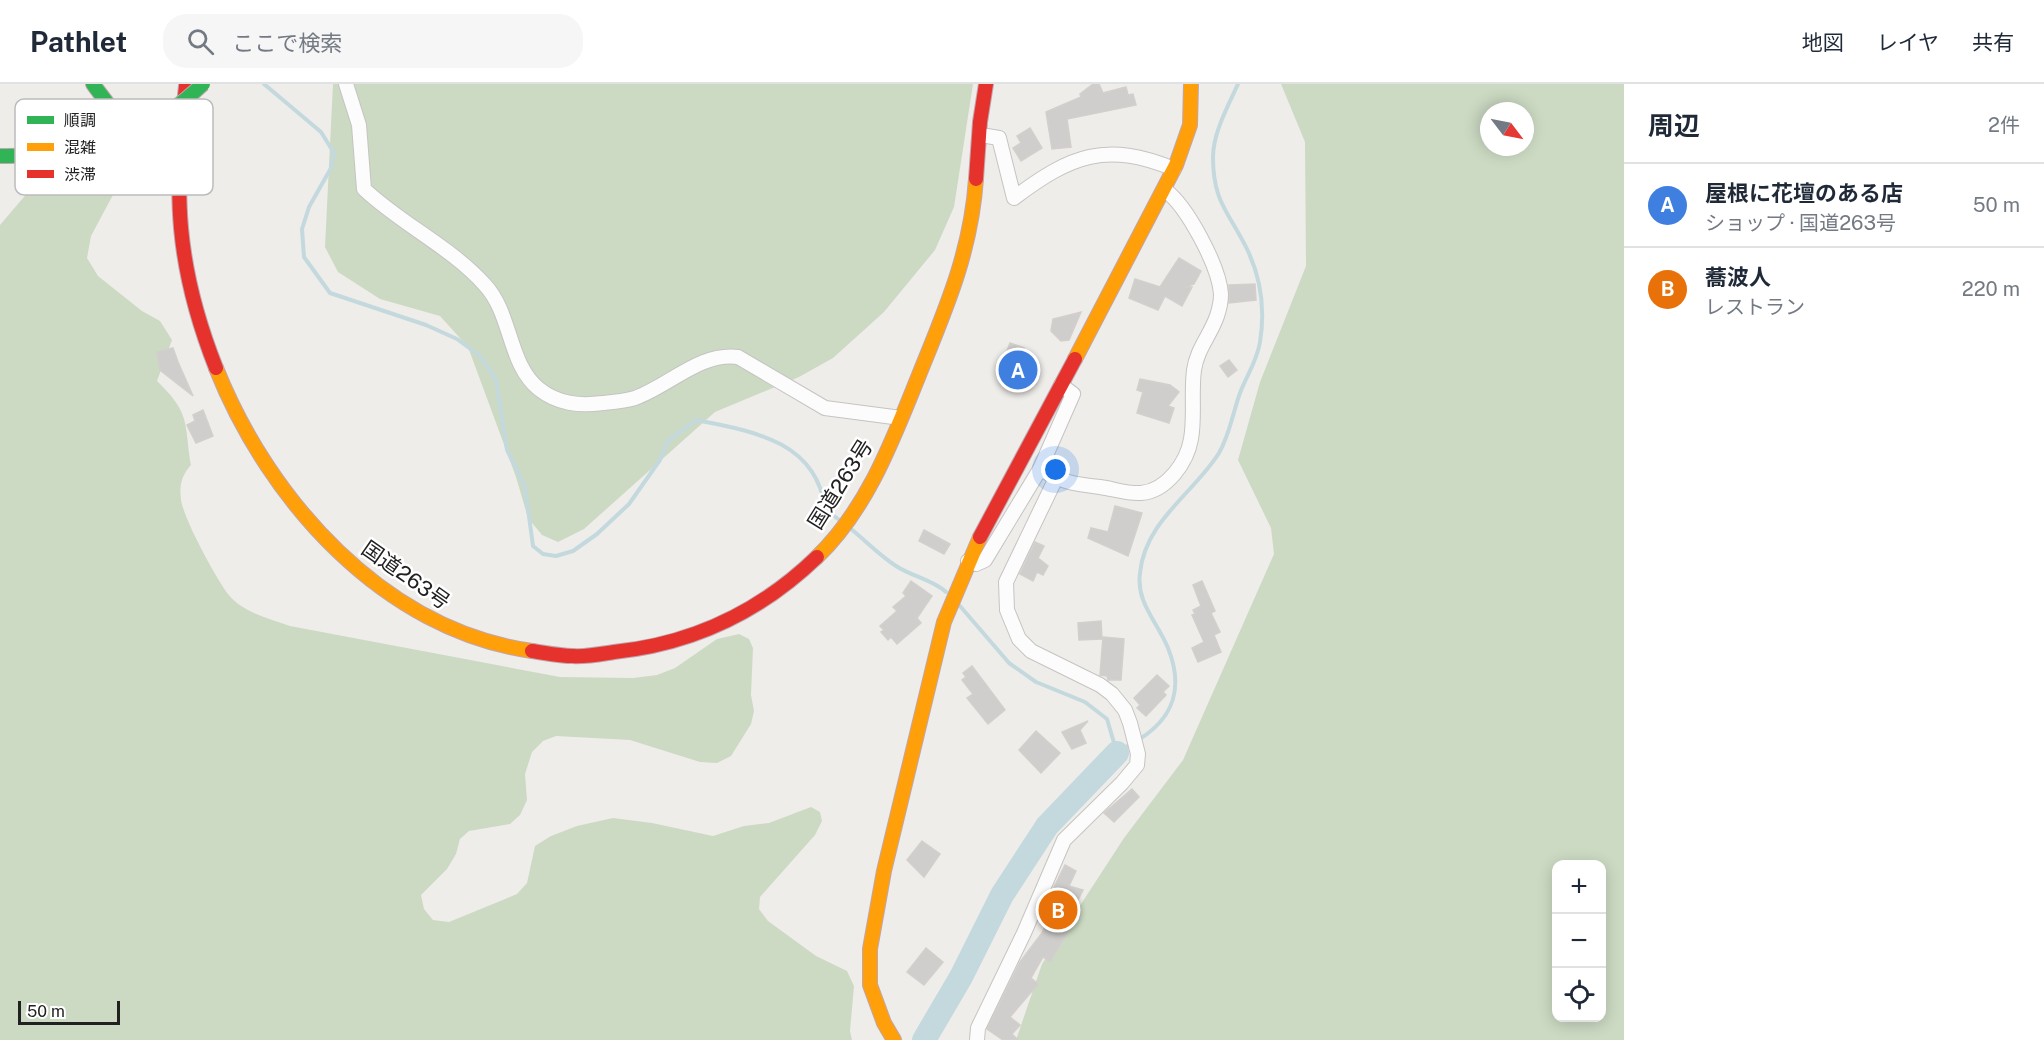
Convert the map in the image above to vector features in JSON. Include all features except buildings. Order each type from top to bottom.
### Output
[{"type":"highway","points":[[93,84],[104,99]]},
{"type":"highway","name":"国道263号","points":[[184,99],[186,84]]},
{"type":"highway","points":[[186,99],[203,84]]},
{"type":"highway","name":"国道263号","points":[[177,195],[187,284],[213,366],[242,428],[273,477],[349,562],[390,595],[440,625],[507,649],[579,658],[639,651],[688,638],[732,619],[775,593],[806,569],[841,531],[883,462],[952,295],[969,240],[986,84]]},
{"type":"highway","points":[[894,1040],[884,1023],[870,985],[870,949],[884,871],[944,622],[968,561],[1165,190],[1187,137],[1191,84]]},
{"type":"highway","points":[[0,156],[15,156]]},
{"type":"street","points":[[346,84],[359,125],[364,189],[388,212],[459,261],[485,285],[500,305],[525,374],[537,388],[555,400],[573,405],[634,399],[722,355],[738,357],[825,408],[901,418]]},
{"type":"street","points":[[981,135],[999,138],[1014,198],[1046,174],[1069,162],[1096,155],[1119,153],[1146,157],[1174,169]]},
{"type":"street","points":[[1040,469],[1070,484],[1138,493],[1148,492],[1161,486],[1176,471],[1185,456],[1191,438],[1191,388],[1198,350],[1217,315],[1221,294],[1216,275],[1202,243],[1175,198],[1165,190]]},
{"type":"street","points":[[968,561],[976,564],[985,560],[1040,469],[1073,394],[1061,385]]},
{"type":"street","points":[[977,1040],[978,1028],[1024,933],[1064,840],[1122,783],[1137,765],[1138,754],[1125,710],[1100,685],[1031,651],[1019,639],[1007,610],[1006,582],[1056,478]]},
{"type":"green space","points":[[333,84],[973,84],[954,207],[935,250],[884,312],[833,358],[799,377],[715,412],[584,529],[558,542],[542,535],[528,518],[516,477],[468,347],[440,316],[380,299],[338,272],[325,247]]},
{"type":"green space","points":[[1281,84],[1624,84],[1624,1040],[1016,1040],[1042,964],[1124,838],[1183,760],[1274,554],[1271,528],[1238,460],[1260,382],[1306,266],[1305,142]]},
{"type":"green space","points":[[26,195],[113,195],[91,236],[87,258],[98,276],[142,311],[160,321],[172,340],[157,381],[176,402],[186,428],[191,465],[183,476],[181,485],[180,494],[183,507],[193,533],[216,576],[228,594],[241,606],[290,626],[560,677],[633,678],[657,675],[675,668],[717,639],[739,634],[749,639],[753,648],[751,695],[754,711],[751,724],[731,756],[717,763],[700,762],[630,740],[556,736],[543,741],[532,752],[525,774],[527,800],[520,815],[510,824],[469,831],[460,839],[456,854],[447,869],[421,895],[424,909],[433,920],[449,922],[517,894],[527,883],[535,846],[551,836],[577,826],[613,818],[652,823],[713,836],[744,826],[769,823],[811,807],[820,812],[822,821],[815,835],[760,897],[759,909],[768,921],[816,956],[847,971],[854,986],[850,1031],[852,1040],[0,1040],[0,225]]},
{"type":"waterway","points":[[264,84],[321,132],[334,153],[331,168],[309,207],[302,229],[304,257],[330,293],[426,325],[457,339],[480,356],[496,380],[507,450],[525,487],[533,546],[543,554],[556,556],[573,551],[597,534],[629,504],[660,460],[668,441],[696,420],[759,435],[795,454],[809,468],[819,486],[825,509],[838,519]]},
{"type":"waterway","points":[[1138,740],[1160,722],[1168,712],[1175,689],[1173,663],[1168,648],[1141,594],[1140,573],[1144,555],[1161,523],[1209,468],[1223,446],[1260,342],[1262,307],[1256,271],[1219,197],[1214,173],[1213,157],[1216,139],[1238,84]]},
{"type":"waterway","points":[[851,529],[896,566],[935,584],[946,592]]},
{"type":"waterway","points":[[960,606],[1009,663],[1036,682],[1085,702],[1107,719],[1117,753],[1131,744]]},
{"type":"waterway","points":[[924,1040],[961,977],[1002,895],[1047,826],[1117,753]]},
{"type":"traffic: fast","points":[[93,84],[104,99]]},
{"type":"traffic: fast","points":[[186,99],[203,84]]},
{"type":"traffic: fast","points":[[0,156],[15,156]]},
{"type":"traffic: slow","points":[[1075,359],[1176,165],[1190,125],[1191,84]]},
{"type":"traffic: slow","points":[[817,557],[851,517],[889,448],[956,279],[969,231],[976,179]]},
{"type":"traffic: slow","points":[[216,368],[239,417],[267,465],[300,510],[338,552],[381,587],[428,617],[478,638],[532,651]]},
{"type":"traffic: slow","points":[[894,1040],[884,1023],[870,985],[870,949],[884,871],[944,622],[980,537]]},
{"type":"traffic: jam","points":[[976,179],[980,122],[986,84]]},
{"type":"traffic: jam","points":[[185,99],[186,86]]},
{"type":"traffic: jam","points":[[179,195],[181,229],[193,296],[216,368]]},
{"type":"traffic: jam","points":[[980,537],[1075,359]]},
{"type":"traffic: jam","points":[[532,651],[563,656],[588,656],[671,642],[723,622],[748,609],[795,577],[817,557]]},
{"type":"place","name":"屋根に花壇のある店","points":[[1018,370]]},
{"type":"place","name":"蕎波人","points":[[1058,910]]}]
